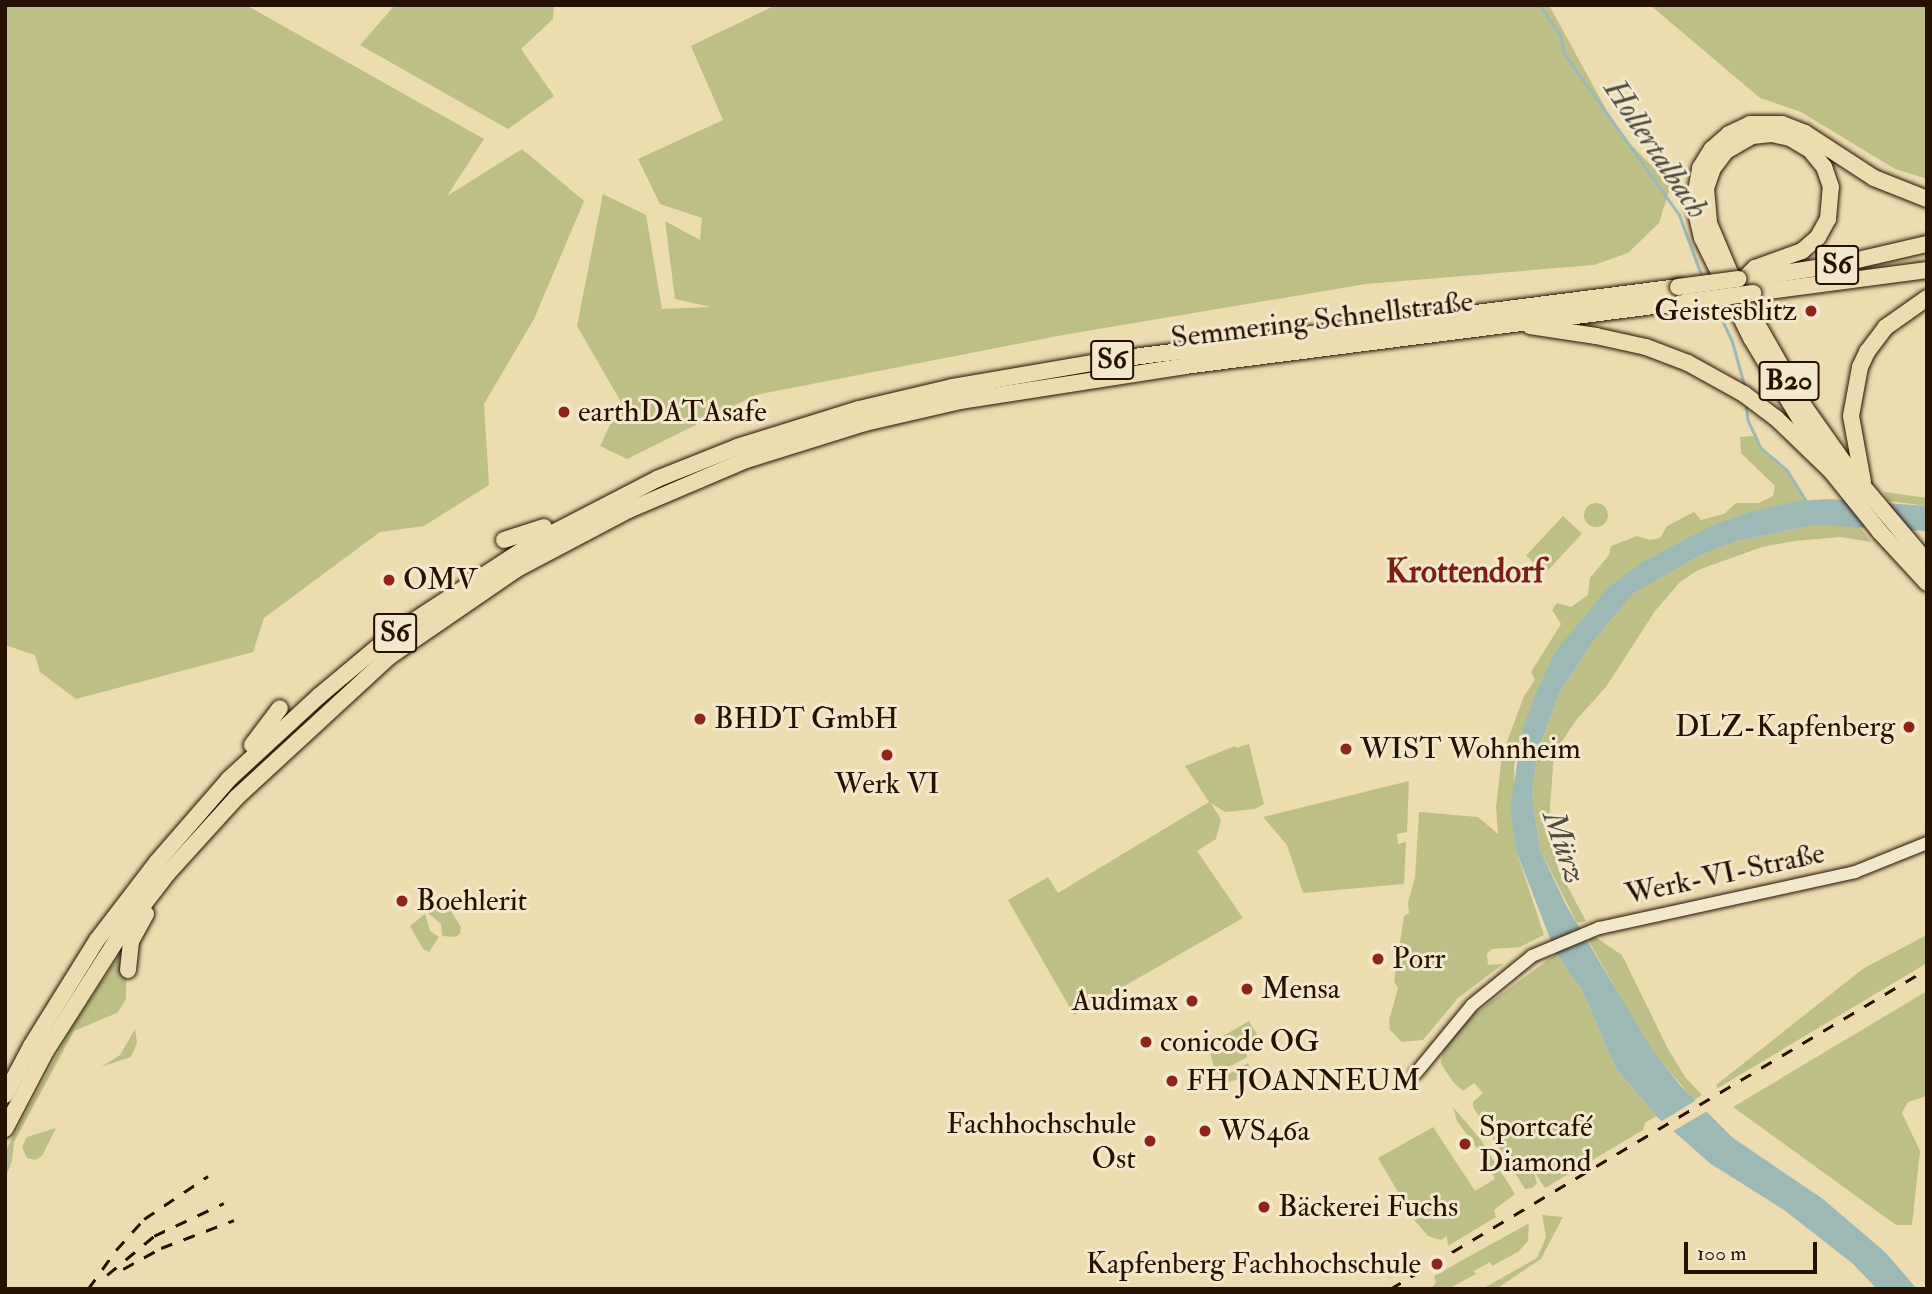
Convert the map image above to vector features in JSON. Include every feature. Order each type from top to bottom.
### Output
[{"type":"highway","points":[[1740,287],[1697,224],[1694,191],[1700,168],[1712,149],[1740,128],[1761,122],[1792,127],[1874,177],[1927,199]]},
{"type":"highway","points":[[1771,134],[1790,138],[1810,150],[1824,167],[1831,187],[1828,219],[1818,237],[1802,251],[1755,268],[1740,287],[1709,223],[1705,200],[1709,177],[1726,151],[1743,140],[1771,134]]},
{"type":"highway","name":"Semmering Schnellstraße","points":[[1740,287],[1927,244]]},
{"type":"highway","name":"Semmering Schnellstraße","points":[[5,1095],[31,1046],[97,940],[156,863],[229,779],[319,696],[392,635],[533,543],[657,480],[737,447],[859,409],[952,387],[1110,360],[1740,287],[1927,270]]},
{"type":"highway","name":"B20","points":[[1740,287],[1775,381],[1831,471],[1927,583]]},
{"type":"highway","name":"B20","points":[[1740,287],[1785,374],[1855,471]]},
{"type":"highway","name":"Semmering Schnellstraße","points":[[5,1129],[46,1051],[120,935],[184,856],[236,798],[389,657],[517,569],[629,510],[746,460],[865,423],[960,401],[1172,368],[1517,323],[1682,294]]},
{"type":"highway","points":[[1927,298],[1885,327],[1867,352],[1860,367],[1852,416],[1855,471],[1864,488],[1927,562]]},
{"type":"highway","points":[[1517,323],[1646,347],[1688,363],[1758,404],[1831,471]]},
{"type":"highway","points":[[504,540],[533,533],[557,520],[583,516]]},
{"type":"highway","points":[[229,779],[280,708]]},
{"type":"highway","points":[[128,970],[131,941],[139,925],[168,886],[184,856]]},
{"type":"main road","name":"Werk-VI-Straße","points":[[1416,1073],[1467,1010],[1532,956],[1599,928],[1855,872],[1927,843]]},
{"type":"green space","points":[[5,5],[246,5],[484,139],[447,196],[522,149],[584,201],[534,319],[484,404],[489,485],[424,526],[380,532],[264,618],[253,652],[76,699],[40,672],[35,655],[5,645]]},
{"type":"green space","points":[[395,5],[554,5],[553,19],[521,49],[554,96],[508,129],[360,45]]},
{"type":"green space","points":[[776,5],[1549,5],[1619,133],[1671,185],[1659,223],[1628,253],[1594,265],[1366,284],[1063,335],[756,395],[627,459],[600,446],[621,402],[577,326],[603,194],[646,215],[662,309],[711,307],[675,299],[665,221],[700,240],[702,218],[660,204],[638,159],[723,120],[691,46]]},
{"type":"green space","points":[[1650,5],[1927,5],[1927,179],[1895,169],[1801,112],[1760,98]]},
{"type":"green space","points":[[1754,436],[1761,448],[1787,470],[1806,501],[1749,512],[1709,528],[1644,561],[1555,652],[1522,730],[1514,766],[1517,853],[1544,935],[1520,947],[1492,949],[1487,954],[1488,965],[1503,964],[1458,998],[1423,1040],[1402,1042],[1390,1030],[1389,1020],[1398,988],[1394,982],[1404,916],[1409,913],[1408,902],[1415,878],[1419,812],[1478,817],[1498,834],[1496,807],[1502,755],[1524,696],[1535,680],[1531,672],[1561,624],[1552,610],[1557,603],[1571,607],[1588,595],[1590,578],[1609,555],[1611,546],[1637,536],[1650,540],[1660,538],[1667,526],[1694,512],[1701,520],[1724,514],[1736,503],[1759,503],[1773,496],[1775,486],[1741,453],[1740,437]]},
{"type":"green space","points":[[1884,492],[1927,498],[1927,506],[1889,501]]},
{"type":"green space","points":[[1596,503],[1605,506],[1608,515],[1605,524],[1596,527],[1587,524],[1584,515],[1587,506]]},
{"type":"green space","points":[[1563,516],[1582,534],[1545,573],[1526,555]]},
{"type":"green space","points":[[1815,525],[1859,526],[1871,542],[1841,537],[1795,541],[1762,547],[1698,570],[1680,582],[1655,611],[1606,687],[1577,719],[1554,753],[1548,835],[1559,871],[1586,921],[1577,923],[1540,850],[1532,794],[1538,750],[1559,694],[1592,643],[1633,594],[1701,555],[1737,541]]},
{"type":"green space","points":[[1249,744],[1264,804],[1255,809],[1225,812],[1211,803],[1221,820],[1216,839],[1197,851],[1243,918],[1074,1015],[1008,900],[1048,877],[1058,893],[1209,802],[1185,766],[1235,746],[1236,748]]},
{"type":"green space","points":[[1409,781],[1407,832],[1397,834],[1398,844],[1406,842],[1404,884],[1303,893],[1287,845],[1263,817]]},
{"type":"green space","points":[[440,905],[448,906],[461,927],[460,934],[455,937],[442,936],[441,924],[428,913]]},
{"type":"green space","points":[[425,914],[430,931],[439,937],[429,952],[423,949],[410,926]]},
{"type":"green space","points":[[1927,935],[1927,963],[1718,1088],[1716,1085],[1864,968]]},
{"type":"green space","points":[[1595,937],[1622,955],[1668,1049],[1685,1077],[1702,1095],[1694,1100],[1650,1048],[1588,940]]},
{"type":"green space","points":[[127,943],[126,999],[117,1013],[74,1031],[14,1142],[12,1161],[5,1179],[5,1153],[11,1140],[69,1032]]},
{"type":"green space","points":[[1556,954],[1582,990],[1615,1067],[1656,1116],[1645,1123],[1643,1130],[1545,1188],[1533,1170],[1537,1183],[1532,1188],[1525,1189],[1473,1107],[1473,1102],[1483,1093],[1474,1083],[1463,1091],[1454,1083],[1441,1064],[1442,1055],[1447,1041],[1474,1014]]},
{"type":"green space","points":[[1927,991],[1927,1096],[1908,1102],[1902,1113],[1920,1151],[1912,1225],[1896,1225],[1733,1107]]},
{"type":"green space","points":[[1249,1021],[1265,1048],[1255,1053],[1223,1036]]},
{"type":"green space","points":[[135,1029],[137,1043],[131,1057],[101,1067],[120,1055]]},
{"type":"green space","points":[[1234,1046],[1246,1052],[1247,1057],[1216,1074],[1210,1052]]},
{"type":"green space","points":[[1248,1063],[1252,1075],[1219,1085],[1218,1080]]},
{"type":"green space","points":[[1453,1107],[1481,1140],[1515,1194],[1494,1210],[1496,1217],[1448,1246],[1447,1236],[1441,1240],[1428,1236],[1415,1221],[1378,1158],[1433,1127],[1475,1191],[1495,1179],[1485,1159],[1457,1121]]},
{"type":"green space","points":[[56,1128],[42,1156],[35,1160],[27,1158],[22,1147],[27,1137]]},
{"type":"green space","points":[[1542,1215],[1563,1217],[1541,1259],[1496,1289],[1482,1289],[1537,1258],[1546,1237]]},
{"type":"green space","points":[[1529,1223],[1528,1241],[1518,1252],[1492,1266],[1490,1262],[1474,1271],[1476,1274],[1448,1289],[1430,1289],[1436,1283],[1434,1276]]},
{"type":"water","name":"Mürz","points":[[1829,499],[1927,506],[1927,531],[1815,525],[1737,541],[1701,555],[1633,594],[1592,643],[1559,694],[1538,750],[1532,794],[1540,850],[1566,905],[1651,1048],[1680,1085],[1733,1138],[1823,1199],[1886,1253],[1917,1289],[1877,1289],[1852,1263],[1784,1210],[1711,1164],[1656,1116],[1615,1067],[1582,990],[1556,954],[1517,853],[1510,811],[1522,730],[1537,691],[1555,652],[1610,586],[1644,561],[1709,527],[1749,512],[1798,501]]},
{"type":"pier","points":[[1698,1099],[1709,1110],[1670,1133],[1659,1123]]},
{"type":"waterway","name":"Hollertalbach","points":[[1540,5],[1561,36],[1564,53],[1679,214],[1702,276]]},
{"type":"waterway","name":"Hollertalbach","points":[[1715,304],[1732,340],[1745,387]]},
{"type":"waterway","name":"Hollertalbach","points":[[1746,404],[1748,420],[1761,448],[1787,470],[1807,502]]},
{"type":"railway","points":[[1390,1289],[1927,969]]},
{"type":"railway","points":[[88,1289],[116,1250],[144,1219],[208,1176]]},
{"type":"railway","points":[[107,1275],[154,1236],[224,1203]]},
{"type":"railway","points":[[123,1269],[161,1248],[234,1220]]},
{"type":"place","name":"Geistesblitz","points":[[1811,311]]},
{"type":"place","name":"earthDATAsafe","points":[[564,412]]},
{"type":"place","name":"OMV","points":[[389,580]]},
{"type":"place","name":"BHDT GmbH","points":[[700,719]]},
{"type":"place","name":"DLZ-Kapfenberg","points":[[1909,727]]},
{"type":"place","name":"WIST Wohnheim","points":[[1346,749]]},
{"type":"place","name":"Werk VI","points":[[887,755]]},
{"type":"place","name":"Boehlerit","points":[[402,901]]},
{"type":"place","name":"Porr","points":[[1378,959]]},
{"type":"place","name":"Mensa","points":[[1247,989]]},
{"type":"place","name":"Audimax","points":[[1192,1001]]},
{"type":"place","name":"conicode OG","points":[[1146,1042]]},
{"type":"place","name":"FH JOANNEUM","points":[[1172,1081]]},
{"type":"place","name":"WS46a","points":[[1205,1131]]},
{"type":"place","name":"Fachhochschule Ost","points":[[1150,1141]]},
{"type":"place","name":"Sportcafé Diamond","points":[[1465,1144]]},
{"type":"place","name":"Bäckerei Fuchs","points":[[1264,1207]]},
{"type":"place","name":"Kapfenberg Fachhochschule","points":[[1437,1264]]},
{"type":"district","name":"Krottendorf","points":[[1465,572]]}]
